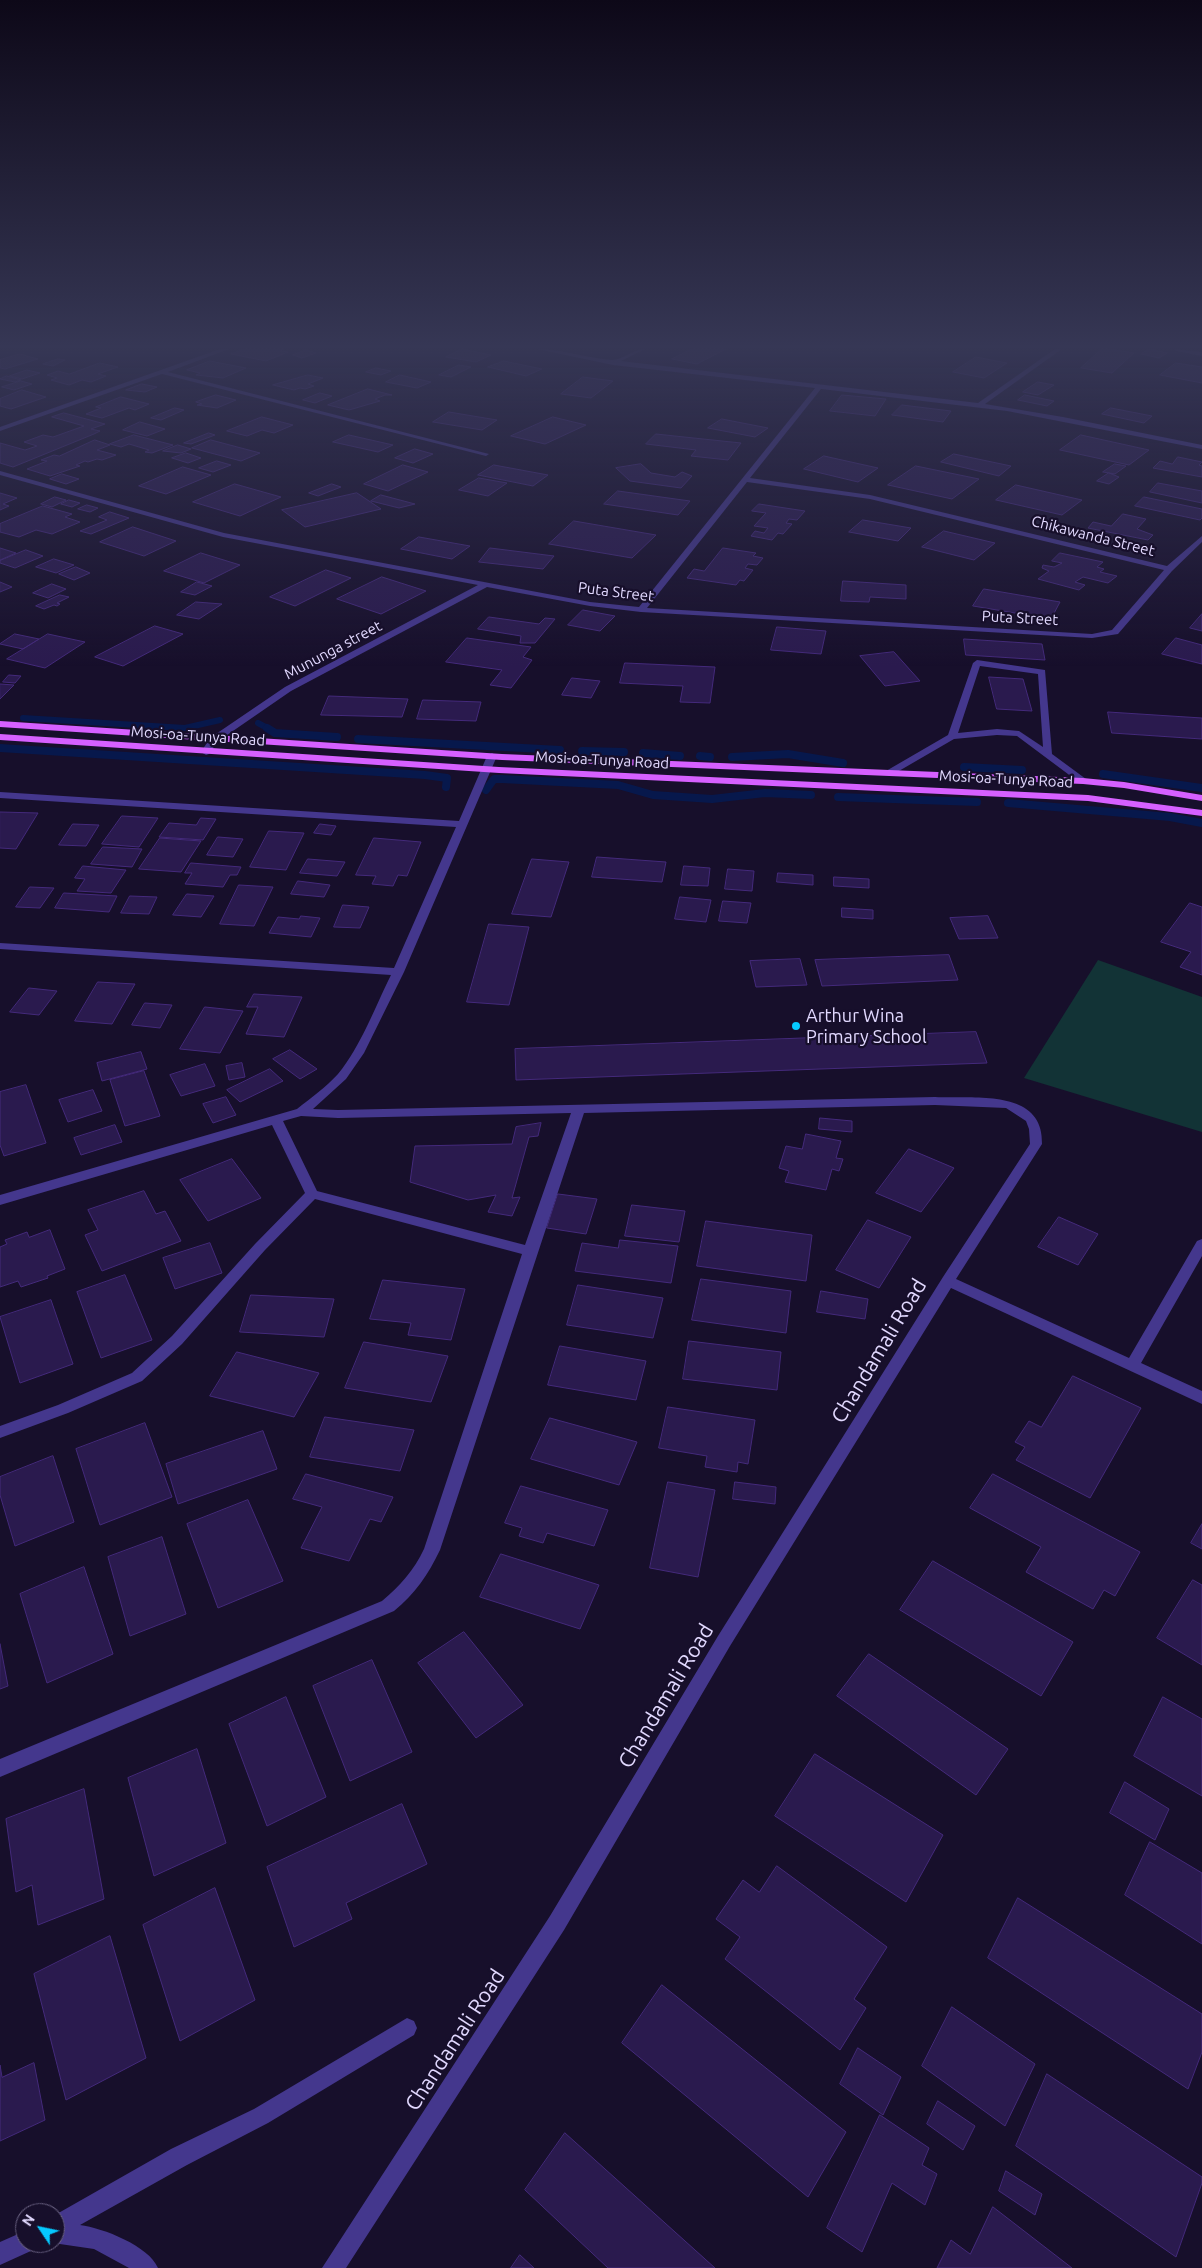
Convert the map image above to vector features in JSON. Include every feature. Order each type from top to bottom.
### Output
[{"type":"main road","name":"Mosi-oa-Tunya Road","points":[[0,724],[213,740],[492,756],[1083,782],[1124,785],[1202,798]]},
{"type":"main road","name":"Mosi-oa-Tunya Road","points":[[0,737],[487,769],[1088,798],[1202,813]]},
{"type":"street","points":[[640,610],[766,455]]},
{"type":"street","name":"Puta Street","points":[[0,473],[223,535],[484,586],[590,604],[640,610],[1098,635],[1115,632],[1169,569],[1202,538]]},
{"type":"street","name":"Chikawanda Street","points":[[746,480],[840,492],[888,501],[1169,569]]},
{"type":"street","name":"Mununga street","points":[[206,752],[213,740],[288,690],[484,586]]},
{"type":"street","points":[[952,736],[978,663],[1042,672],[1048,756]]},
{"type":"street","points":[[889,773],[952,736],[997,732],[1019,734],[1083,782]]},
{"type":"street","points":[[301,1112],[342,1076],[358,1053],[398,972],[492,756]]},
{"type":"street","points":[[0,795],[463,824]]},
{"type":"street","points":[[0,946],[398,972]]},
{"type":"street","name":"Chandamali Road","points":[[333,2268],[557,1923],[724,1642],[948,1281],[1036,1144],[1037,1131],[1031,1118],[1018,1108],[1008,1104],[935,1101],[579,1108]]},
{"type":"street","points":[[0,1200],[301,1112],[338,1114],[579,1108],[432,1550],[422,1572],[407,1591],[388,1606],[0,1768]]},
{"type":"street","points":[[276,1120],[312,1194],[530,1251]]},
{"type":"street","points":[[0,1432],[62,1409],[136,1377],[162,1356],[260,1247],[312,1194]]},
{"type":"street","points":[[1132,1366],[1202,1244]]},
{"type":"street","points":[[948,1281],[1202,1398]]},
{"type":"street","points":[[65,2221],[179,2157],[261,2116],[407,2028]]},
{"type":"street","points":[[65,2234],[96,2238],[133,2257],[147,2268]]},
{"type":"street","points":[[0,2254],[15,2247]]},
{"type":"green space","points":[[1098,960],[1202,997],[1202,1132],[1024,1078]]},
{"type":"building","points":[[0,455],[43,455],[13,467],[0,463]]},
{"type":"building","points":[[54,455],[116,455],[102,460],[85,461],[76,465],[80,466],[50,476],[27,469],[47,461],[41,460]]},
{"type":"building","points":[[181,455],[192,455],[201,458],[188,463],[172,458]]},
{"type":"building","points":[[218,455],[256,455],[241,461]]},
{"type":"building","points":[[402,455],[431,455],[413,463],[395,458]]},
{"type":"building","points":[[692,455],[732,455],[728,460],[691,456]]},
{"type":"building","points":[[953,455],[958,455],[1011,466],[999,476],[941,462]]},
{"type":"building","points":[[1082,455],[1143,455],[1129,465]]},
{"type":"building","points":[[824,456],[878,468],[858,482],[804,469]]},
{"type":"building","points":[[1178,457],[1202,462],[1199,465],[1202,466],[1202,477],[1153,468],[1160,461],[1172,464]]},
{"type":"building","points":[[217,461],[231,465],[213,472],[199,468]]},
{"type":"building","points":[[641,464],[651,473],[675,477],[682,472],[692,476],[681,488],[630,481],[616,468]]},
{"type":"building","points":[[1115,464],[1126,466],[1115,474],[1103,472]]},
{"type":"building","points":[[403,465],[428,472],[388,491],[364,484]]},
{"type":"building","points":[[494,465],[548,475],[533,486],[478,475]]},
{"type":"building","points":[[916,466],[979,479],[952,499],[888,485]]},
{"type":"building","points":[[183,467],[211,475],[166,494],[139,486]]},
{"type":"building","points":[[1109,473],[1119,477],[1109,484],[1097,481]]},
{"type":"building","points":[[62,474],[79,479],[66,484],[50,479]]},
{"type":"building","points":[[479,478],[507,483],[488,496],[459,490]]},
{"type":"building","points":[[1158,483],[1202,491],[1202,503],[1150,492]]},
{"type":"building","points":[[235,484],[281,497],[240,516],[193,502]]},
{"type":"building","points":[[332,484],[341,487],[318,496],[309,493]]},
{"type":"building","points":[[1016,485],[1082,500],[1062,515],[996,500]]},
{"type":"building","points":[[618,491],[690,501],[678,515],[604,504]]},
{"type":"building","points":[[0,493],[17,498],[3,504],[9,506],[0,510]]},
{"type":"building","points":[[357,493],[381,509],[305,527],[282,510]]},
{"type":"building","points":[[381,495],[415,504],[399,508],[371,501]]},
{"type":"building","points":[[55,497],[66,500],[52,507],[41,504]]},
{"type":"building","points":[[1144,497],[1202,509],[1202,518],[1200,520],[1135,506]]},
{"type":"building","points":[[69,500],[80,503],[72,507],[61,504]]},
{"type":"building","points":[[759,504],[805,511],[797,520],[789,519],[786,523],[792,524],[783,534],[778,533],[772,540],[751,536],[755,531],[764,533],[768,528],[754,526],[766,513],[752,511]]},
{"type":"building","points":[[87,505],[98,508],[90,512],[78,509]]},
{"type":"building","points":[[43,506],[72,514],[65,517],[80,522],[52,534],[36,530],[19,537],[0,532],[0,524]]},
{"type":"building","points":[[110,512],[129,518],[91,534],[80,531],[107,520],[99,517]]},
{"type":"building","points":[[1123,514],[1146,519],[1137,529],[1153,535],[1148,540],[1088,528],[1093,522],[1111,526]]},
{"type":"building","points":[[863,520],[911,528],[898,541],[849,532]]},
{"type":"building","points":[[574,521],[656,535],[632,558],[549,544]]},
{"type":"building","points":[[133,527],[176,541],[144,556],[100,542]]},
{"type":"building","points":[[944,531],[995,543],[974,560],[922,547]]},
{"type":"building","points":[[419,537],[470,546],[452,559],[401,549]]},
{"type":"building","points":[[0,548],[16,553],[0,560]]},
{"type":"building","points":[[490,548],[554,556],[543,569],[479,562]]},
{"type":"building","points":[[723,548],[756,553],[753,556],[763,558],[757,565],[748,564],[745,568],[753,570],[744,581],[740,580],[736,585],[687,578],[694,569],[704,571]]},
{"type":"building","points":[[26,550],[43,556],[15,568],[0,563],[0,561]]},
{"type":"building","points":[[201,553],[240,565],[204,583],[164,571]]},
{"type":"building","points":[[1060,553],[1103,562],[1097,567],[1104,569],[1100,572],[1117,576],[1108,583],[1083,577],[1075,582],[1085,585],[1079,590],[1038,579],[1049,571],[1042,568],[1043,565],[1054,567],[1062,563],[1052,561]]},
{"type":"building","points":[[54,559],[74,565],[56,573],[36,567]]},
{"type":"building","points":[[76,567],[90,573],[74,580],[59,574]]},
{"type":"building","points":[[326,570],[351,578],[295,606],[270,597]]},
{"type":"building","points":[[382,577],[426,591],[381,614],[337,599]]},
{"type":"building","points":[[843,581],[906,585],[906,599],[870,597],[869,602],[841,601]]},
{"type":"building","points":[[0,582],[12,587],[0,592]]},
{"type":"building","points":[[197,582],[212,586],[195,595],[181,592]]},
{"type":"building","points":[[52,584],[66,589],[48,598],[33,593]]},
{"type":"building","points":[[984,589],[1060,602],[1051,619],[973,606]]},
{"type":"building","points":[[60,595],[69,597],[57,603],[60,604],[57,606],[54,605],[44,609],[36,606]]},
{"type":"building","points":[[196,602],[222,604],[199,619],[177,615]]},
{"type":"building","points":[[583,610],[615,616],[600,631],[568,625]]},
{"type":"building","points":[[1202,614],[1202,631],[1190,628]]},
{"type":"building","points":[[489,617],[539,624],[545,618],[555,619],[535,643],[520,643],[521,636],[478,629]]},
{"type":"building","points":[[155,626],[183,634],[123,666],[95,657]]},
{"type":"building","points":[[777,627],[826,631],[821,654],[771,650]]},
{"type":"building","points":[[15,634],[39,639],[23,649],[0,644]]},
{"type":"building","points":[[48,634],[85,642],[45,668],[7,659]]},
{"type":"building","points":[[467,638],[531,647],[523,657],[532,660],[511,688],[490,685],[502,670],[446,662]]},
{"type":"building","points":[[1176,638],[1202,645],[1202,664],[1162,654]]},
{"type":"building","points":[[964,639],[1042,644],[1045,660],[966,655]]},
{"type":"building","points":[[894,652],[920,681],[885,686],[860,656]]},
{"type":"building","points":[[625,663],[715,667],[710,703],[680,702],[683,686],[620,683]]},
{"type":"building","points":[[9,675],[21,676],[15,683],[3,682]]},
{"type":"building","points":[[989,677],[1023,679],[1032,711],[997,709]]},
{"type":"building","points":[[572,678],[600,681],[591,698],[562,695]]},
{"type":"building","points":[[0,684],[14,685],[0,699]]},
{"type":"building","points":[[329,696],[408,699],[402,717],[321,715]]},
{"type":"building","points":[[423,700],[481,702],[476,721],[417,719]]},
{"type":"building","points":[[1108,712],[1202,718],[1202,739],[1112,733]]},
{"type":"building","points":[[0,812],[38,813],[16,849],[0,848]]},
{"type":"building","points":[[122,816],[158,818],[139,847],[102,844]]},
{"type":"building","points":[[201,818],[216,819],[203,840],[159,837],[169,823],[196,825]]},
{"type":"building","points":[[73,824],[99,825],[86,846],[59,845]]},
{"type":"building","points":[[320,824],[336,826],[331,835],[314,833]]},
{"type":"building","points":[[269,831],[304,833],[286,870],[250,867]]},
{"type":"building","points":[[218,837],[243,839],[233,857],[207,855]]},
{"type":"building","points":[[160,838],[201,841],[181,872],[139,869]]},
{"type":"building","points":[[374,838],[421,842],[407,876],[398,875],[393,886],[372,884],[376,876],[356,875]]},
{"type":"building","points":[[103,847],[142,849],[132,867],[91,864]]},
{"type":"building","points":[[597,857],[666,862],[662,882],[592,877]]},
{"type":"building","points":[[308,859],[345,862],[337,876],[300,873]]},
{"type":"building","points":[[532,859],[569,862],[551,917],[512,914]]},
{"type":"building","points":[[191,863],[241,867],[237,875],[230,875],[223,887],[185,884],[192,873],[185,873]]},
{"type":"building","points":[[83,866],[126,870],[111,893],[77,891],[85,879],[75,878]]},
{"type":"building","points":[[684,866],[710,868],[708,886],[681,885]]},
{"type":"building","points":[[728,869],[754,871],[752,891],[725,889]]},
{"type":"building","points":[[778,873],[813,875],[813,885],[777,882]]},
{"type":"building","points":[[834,877],[869,879],[869,888],[834,886]]},
{"type":"building","points":[[298,881],[330,885],[324,897],[291,894]]},
{"type":"building","points":[[239,885],[273,887],[254,926],[220,924]]},
{"type":"building","points":[[30,887],[54,888],[40,908],[16,907]]},
{"type":"building","points":[[64,893],[117,896],[109,912],[55,908]]},
{"type":"building","points":[[187,894],[214,896],[201,917],[173,915]]},
{"type":"building","points":[[130,896],[157,897],[149,914],[121,913]]},
{"type":"building","points":[[680,897],[711,900],[706,922],[675,919]]},
{"type":"building","points":[[723,901],[751,903],[747,923],[719,921]]},
{"type":"building","points":[[1190,903],[1202,907],[1202,975],[1180,967],[1191,952],[1161,942]]},
{"type":"building","points":[[343,905],[369,907],[360,928],[334,927]]},
{"type":"building","points":[[842,908],[873,910],[873,919],[842,917]]},
{"type":"building","points":[[301,916],[320,918],[311,937],[269,933],[278,917],[299,919]]},
{"type":"building","points":[[988,916],[998,938],[959,939],[950,918]]},
{"type":"building","points":[[489,924],[529,927],[509,1005],[467,1002]]},
{"type":"building","points":[[949,955],[958,980],[822,986],[815,960]]},
{"type":"building","points":[[800,959],[807,985],[756,987],[750,961]]},
{"type":"building","points":[[98,982],[135,984],[112,1024],[75,1021]]},
{"type":"building","points":[[29,988],[57,991],[39,1015],[10,1012]]},
{"type":"building","points":[[254,994],[302,997],[284,1037],[246,1034],[258,1007],[247,1007]]},
{"type":"building","points":[[145,1003],[172,1005],[160,1028],[132,1025]]},
{"type":"building","points":[[205,1007],[243,1011],[220,1053],[180,1049]]},
{"type":"building","points":[[976,1032],[987,1063],[516,1080],[515,1049]]},
{"type":"building","points":[[290,1050],[317,1069],[300,1079],[273,1059]]},
{"type":"building","points":[[141,1052],[147,1069],[102,1081],[97,1063]]},
{"type":"building","points":[[242,1063],[245,1077],[229,1080],[226,1066]]},
{"type":"building","points":[[205,1064],[215,1086],[181,1096],[170,1075]]},
{"type":"building","points":[[270,1069],[283,1081],[240,1102],[227,1090]]},
{"type":"building","points":[[144,1071],[160,1116],[125,1126],[110,1080]]},
{"type":"building","points":[[26,1085],[46,1143],[4,1156],[0,1145],[0,1092]]},
{"type":"building","points":[[93,1090],[102,1111],[68,1122],[59,1100]]},
{"type":"building","points":[[226,1097],[236,1115],[213,1123],[203,1104]]},
{"type":"building","points":[[820,1118],[852,1121],[852,1132],[819,1129]]},
{"type":"building","points":[[541,1123],[538,1136],[529,1137],[512,1198],[520,1197],[512,1216],[488,1212],[496,1195],[468,1200],[410,1182],[415,1146],[512,1144],[516,1127]]},
{"type":"building","points":[[115,1125],[122,1142],[81,1155],[74,1138]]},
{"type":"building","points":[[806,1134],[841,1141],[836,1158],[843,1159],[839,1171],[832,1169],[826,1190],[785,1182],[789,1171],[779,1168],[786,1146],[802,1149]]},
{"type":"building","points":[[909,1149],[954,1168],[921,1212],[876,1193]]},
{"type":"building","points":[[232,1159],[261,1198],[208,1221],[180,1180]]},
{"type":"building","points":[[144,1191],[156,1214],[165,1211],[181,1241],[102,1271],[85,1235],[98,1230],[88,1210]]},
{"type":"building","points":[[558,1194],[597,1199],[586,1234],[547,1228]]},
{"type":"building","points":[[632,1205],[685,1211],[679,1242],[625,1236]]},
{"type":"building","points":[[1059,1217],[1098,1234],[1078,1265],[1038,1247]]},
{"type":"building","points":[[868,1220],[911,1237],[879,1288],[836,1270]]},
{"type":"building","points":[[706,1221],[812,1235],[806,1281],[697,1266]]},
{"type":"building","points":[[50,1230],[65,1269],[47,1276],[48,1278],[21,1287],[18,1281],[0,1287],[0,1247],[7,1244],[5,1240],[27,1232],[29,1237]]},
{"type":"building","points":[[620,1240],[678,1246],[671,1283],[575,1271],[582,1243],[618,1248]]},
{"type":"building","points":[[210,1243],[222,1273],[175,1289],[163,1258]]},
{"type":"building","points":[[125,1275],[152,1340],[101,1358],[77,1292]]},
{"type":"building","points":[[701,1279],[791,1291],[786,1333],[692,1320]]},
{"type":"building","points":[[383,1280],[465,1289],[451,1340],[408,1335],[411,1323],[370,1319]]},
{"type":"building","points":[[578,1285],[663,1298],[653,1338],[567,1325]]},
{"type":"building","points":[[821,1291],[868,1299],[865,1319],[817,1312]]},
{"type":"building","points":[[251,1295],[334,1299],[324,1337],[240,1332]]},
{"type":"building","points":[[51,1300],[73,1364],[20,1383],[0,1317]]},
{"type":"building","points":[[689,1341],[781,1352],[777,1390],[683,1379]]},
{"type":"building","points":[[364,1342],[448,1356],[431,1402],[345,1388]]},
{"type":"building","points":[[560,1346],[646,1361],[636,1400],[548,1385]]},
{"type":"building","points":[[237,1352],[319,1373],[294,1417],[210,1396]]},
{"type":"building","points":[[1073,1376],[1141,1408],[1090,1498],[1016,1460],[1025,1447],[1015,1442],[1029,1421],[1041,1427]]},
{"type":"building","points":[[668,1407],[755,1420],[748,1464],[738,1462],[737,1472],[705,1467],[707,1456],[659,1448]]},
{"type":"building","points":[[325,1417],[414,1430],[400,1471],[310,1457]]},
{"type":"building","points":[[550,1418],[637,1442],[619,1485],[531,1459]]},
{"type":"building","points":[[145,1423],[172,1497],[100,1525],[76,1449]]},
{"type":"building","points":[[263,1431],[277,1469],[178,1504],[166,1464]]},
{"type":"building","points":[[53,1456],[74,1522],[15,1546],[0,1495],[0,1477]]},
{"type":"building","points":[[306,1474],[393,1497],[381,1522],[370,1519],[349,1561],[301,1548],[322,1507],[293,1499]]},
{"type":"building","points":[[993,1474],[1140,1552],[1115,1596],[1104,1590],[1093,1609],[1026,1572],[1041,1547],[970,1508]]},
{"type":"building","points":[[668,1482],[715,1490],[698,1577],[650,1568]]},
{"type":"building","points":[[735,1482],[776,1487],[775,1504],[733,1499]]},
{"type":"building","points":[[521,1486],[608,1510],[594,1546],[547,1533],[543,1543],[519,1536],[522,1528],[505,1523]]},
{"type":"building","points":[[248,1500],[283,1581],[218,1608],[187,1524]]},
{"type":"building","points":[[1202,1524],[1202,1549],[1191,1543]]},
{"type":"building","points":[[162,1537],[186,1614],[130,1636],[108,1557]]},
{"type":"building","points":[[501,1554],[599,1585],[580,1629],[480,1597]]},
{"type":"building","points":[[933,1561],[1073,1642],[1041,1696],[900,1610]]},
{"type":"building","points":[[84,1567],[113,1654],[47,1683],[20,1594]]},
{"type":"building","points":[[1193,1580],[1202,1585],[1202,1665],[1157,1638]]},
{"type":"building","points":[[464,1632],[523,1705],[476,1738],[418,1663]]},
{"type":"building","points":[[0,1644],[8,1686],[0,1689]]},
{"type":"building","points":[[869,1654],[1008,1749],[976,1795],[837,1696]]},
{"type":"building","points":[[372,1660],[412,1752],[350,1781],[313,1686]]},
{"type":"building","points":[[286,1697],[326,1797],[267,1826],[229,1724]]},
{"type":"building","points":[[1163,1697],[1202,1719],[1202,1796],[1134,1756]]},
{"type":"building","points":[[197,1749],[226,1843],[154,1876],[128,1778]]},
{"type":"building","points":[[815,1754],[943,1835],[906,1902],[775,1816]]},
{"type":"building","points":[[1125,1782],[1169,1809],[1155,1840],[1110,1813]]},
{"type":"building","points":[[84,1789],[104,1899],[38,1925],[32,1885],[16,1892],[6,1819]]},
{"type":"building","points":[[402,1804],[427,1864],[346,1903],[352,1919],[294,1947],[267,1867]]},
{"type":"building","points":[[1150,1842],[1202,1873],[1202,1944],[1125,1895]]},
{"type":"building","points":[[777,1866],[887,1947],[854,1999],[866,2008],[840,2050],[725,1959],[740,1937],[716,1919],[743,1880],[759,1892]]},
{"type":"building","points":[[215,1888],[255,2000],[180,2041],[143,1925]]},
{"type":"building","points":[[1018,1898],[1202,2014],[1202,2052],[1188,2089],[988,1958]]},
{"type":"building","points":[[110,1936],[146,2058],[66,2100],[34,1974]]},
{"type":"building","points":[[662,1985],[846,2132],[808,2197],[622,2043]]},
{"type":"building","points":[[952,2007],[1035,2064],[1005,2126],[922,2066]]},
{"type":"building","points":[[858,2048],[901,2077],[883,2115],[840,2084]]},
{"type":"building","points":[[34,2063],[45,2120],[0,2141],[0,2065],[2,2077]]},
{"type":"building","points":[[1047,2074],[1202,2177],[1202,2183],[1176,2257],[1016,2146]]},
{"type":"building","points":[[938,2101],[975,2126],[963,2150],[927,2124]]},
{"type":"building","points":[[880,2115],[929,2148],[922,2165],[937,2174],[925,2205],[892,2183],[862,2252],[827,2228]]},
{"type":"building","points":[[565,2133],[715,2268],[608,2268],[525,2190]]},
{"type":"building","points":[[1006,2171],[1042,2194],[1035,2215],[999,2191]]},
{"type":"building","points":[[993,2207],[1072,2268],[937,2268],[951,2240],[970,2254]]},
{"type":"building","points":[[520,2255],[534,2268],[511,2268]]},
{"type":"waterway","points":[[23,718],[185,728],[220,720]]},
{"type":"waterway","points":[[258,723],[269,729]]},
{"type":"waterway","points":[[267,728],[275,733],[337,737]]},
{"type":"waterway","points":[[358,739],[560,750]]},
{"type":"waterway","points":[[0,748],[425,775],[447,778],[446,787]]},
{"type":"waterway","points":[[582,751],[624,752]]},
{"type":"waterway","points":[[643,753],[680,756]]},
{"type":"waterway","points":[[732,757],[788,754],[843,763]]},
{"type":"waterway","points":[[700,756],[710,757]]},
{"type":"waterway","points":[[964,767],[1022,770]]},
{"type":"waterway","points":[[1103,774],[1202,788]]},
{"type":"waterway","points":[[486,790],[494,779],[502,779],[618,785],[653,795],[712,799],[765,793],[811,795]]},
{"type":"waterway","points":[[838,797],[977,802]]},
{"type":"waterway","points":[[1008,803],[1170,817],[1202,823]]},
{"type":"place","name":"Arthur Wina Primary School","points":[[796,1026]]}]
